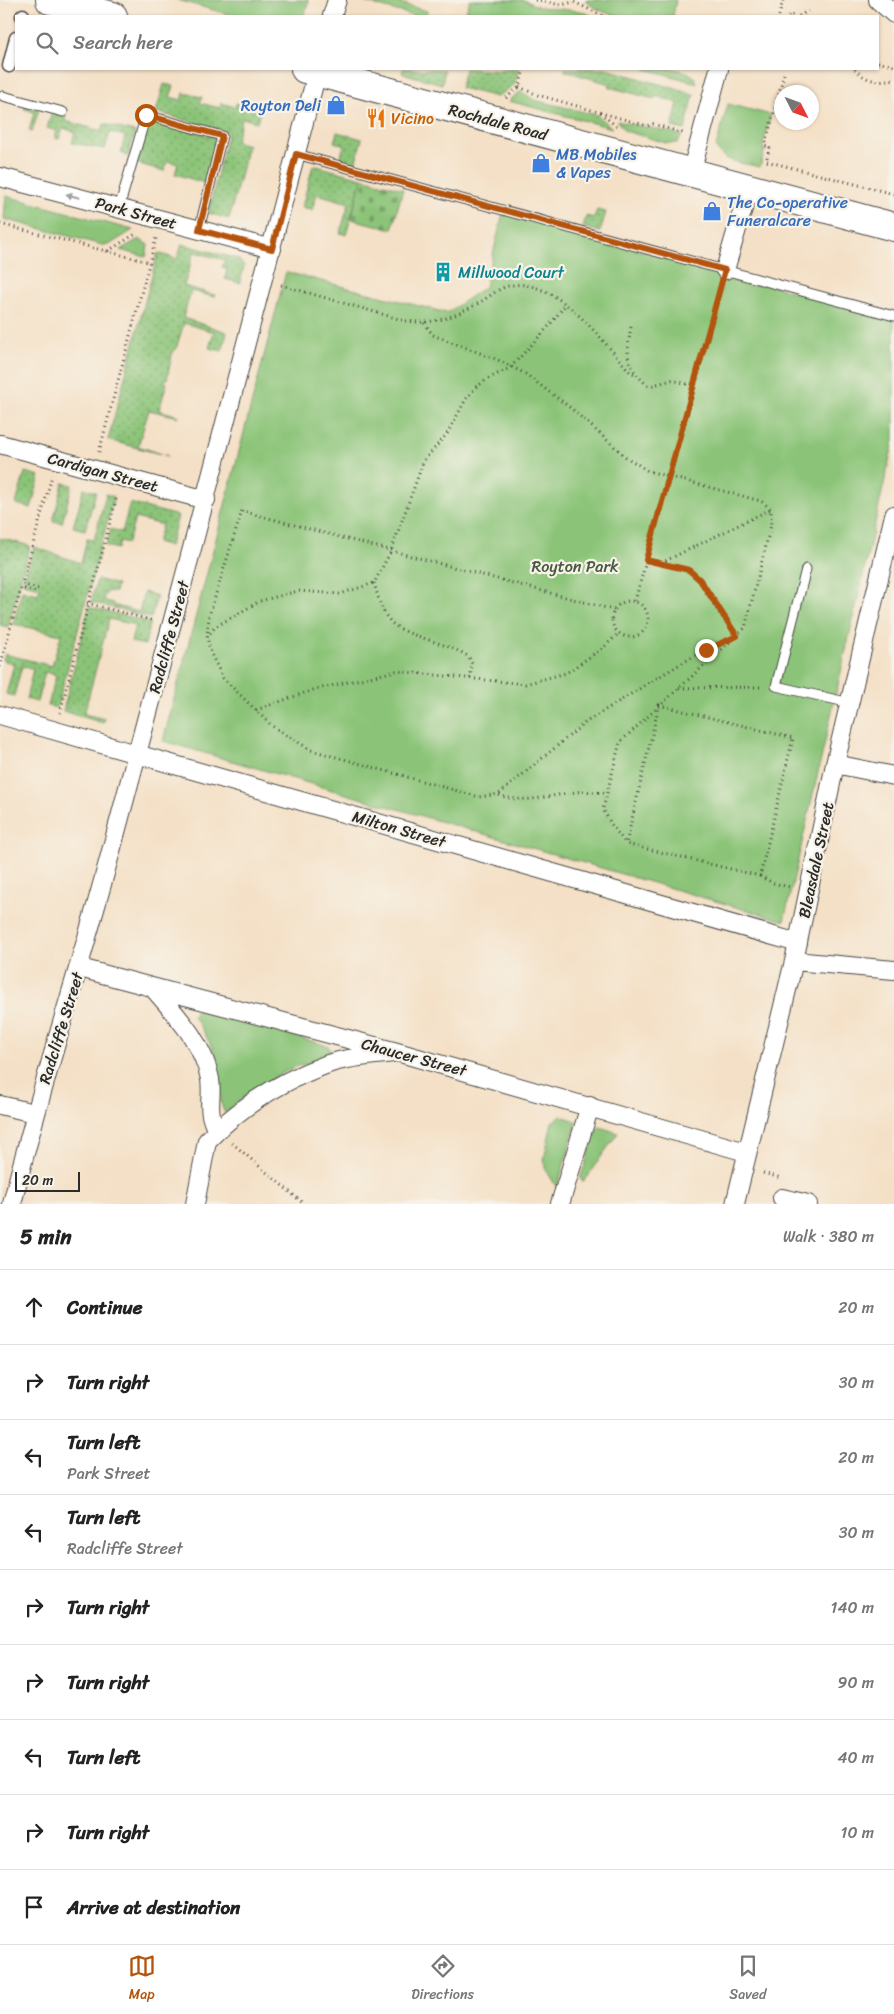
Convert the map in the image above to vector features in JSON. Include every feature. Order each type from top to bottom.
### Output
[{"type":"main road","points":[[50,0],[109,15]]},
{"type":"main road","name":"Rochdale Road","points":[[314,70],[894,227]]},
{"type":"street","points":[[332,15],[337,0]]},
{"type":"street","points":[[878,0],[894,14]]},
{"type":"street","points":[[9,66],[15,42]]},
{"type":"street","name":"Radcliffe Street","points":[[12,1204],[34,1113],[80,968],[206,500],[296,154],[314,70]]},
{"type":"street","points":[[691,173],[719,70]]},
{"type":"street","name":"Park Street","points":[[0,177],[272,249]]},
{"type":"street","points":[[725,270],[749,188]]},
{"type":"street","name":"Cardigan Street","points":[[0,444],[206,500]]},
{"type":"street","name":"Bleasdale Street","points":[[735,1204],[744,1160],[794,961],[835,764],[894,515]]},
{"type":"street","name":"Milton Street","points":[[0,715],[798,943]]},
{"type":"street","points":[[835,764],[894,776]]},
{"type":"street","points":[[794,961],[894,970]]},
{"type":"street","name":"Chaucer Street","points":[[80,968],[397,1052],[590,1106],[744,1160]]},
{"type":"street","points":[[153,988],[192,1036],[204,1058],[210,1080],[210,1116],[217,1131]]},
{"type":"street","points":[[195,1204],[207,1141],[236,1113],[268,1091],[329,1064],[397,1052]]},
{"type":"street","points":[[0,1105],[34,1113]]},
{"type":"street","points":[[560,1204],[590,1106]]},
{"type":"street","points":[[782,1198],[808,1204]]},
{"type":"lane","points":[[3,96],[63,112]]},
{"type":"lane","points":[[119,208],[146,115],[174,122],[222,136],[199,230]]},
{"type":"lane","points":[[296,154],[894,316]]},
{"type":"lane","points":[[806,569],[776,686],[850,703]]},
{"type":"path","points":[[535,0],[561,5],[574,1],[601,15]]},
{"type":"path","points":[[779,15],[783,0]]},
{"type":"path","points":[[799,15],[808,11]]},
{"type":"path","points":[[879,62],[894,66]]},
{"type":"path","points":[[500,104],[519,87],[524,70]]},
{"type":"path","points":[[856,70],[861,76],[875,82],[894,79]]},
{"type":"path","points":[[784,74],[765,146],[770,147],[766,161],[894,194]]},
{"type":"path","points":[[519,87],[538,95],[601,114],[687,133]]},
{"type":"path","points":[[601,114],[611,120],[619,130]]},
{"type":"path","points":[[0,224],[149,262]]},
{"type":"path","points":[[107,252],[144,229]]},
{"type":"path","points":[[98,453],[157,233]]},
{"type":"path","points":[[635,601],[725,270]]},
{"type":"path","points":[[277,284],[406,321],[424,324],[456,317],[508,286],[531,286],[550,294],[579,314],[631,373],[636,374]]},
{"type":"path","points":[[207,637],[215,627],[260,601],[298,590],[340,594],[374,583],[391,551],[424,460],[448,434],[466,399],[476,388],[489,378],[510,368],[549,326],[565,305]]},
{"type":"path","points":[[424,324],[433,335],[498,360],[510,368],[524,373],[572,409],[626,457],[648,471],[669,478],[761,500],[771,509],[771,525],[745,628],[620,742],[603,809],[611,824],[626,844],[760,876],[773,883],[809,890]]},
{"type":"path","points":[[631,327],[627,350],[628,363],[636,374],[650,386],[672,380],[695,386]]},
{"type":"path","points":[[0,667],[21,588],[37,591],[22,584],[52,476]]},
{"type":"path","points":[[59,716],[87,603],[118,493]]},
{"type":"path","points":[[660,563],[771,509]]},
{"type":"path","points":[[614,610],[242,512],[209,616],[207,637],[211,654],[223,678],[272,726],[311,750],[479,797],[499,794],[586,722],[655,679],[706,650],[737,636]]},
{"type":"path","points":[[646,560],[689,570],[700,580],[737,636]]},
{"type":"path","points":[[374,583],[383,610],[391,622],[399,629],[441,642],[469,656],[472,664],[470,680]]},
{"type":"path","points":[[635,601],[646,610],[648,622],[646,628],[636,637],[624,637],[618,634],[612,622],[614,610],[624,602],[635,601]]},
{"type":"path","points":[[87,603],[155,622]]},
{"type":"path","points":[[256,710],[313,690],[396,671],[470,680],[525,684],[566,673],[603,648],[618,634]]},
{"type":"path","points":[[679,688],[776,686]]},
{"type":"path","points":[[626,844],[659,706]]},
{"type":"path","points":[[659,706],[794,738],[760,876]]},
{"type":"path","points":[[499,794],[506,798],[542,799],[578,791],[607,793]]},
{"type":"path","points":[[217,1131],[304,1204]]},
{"type":"path","points":[[744,1160],[785,1179],[782,1198]]},
{"type":"green space","points":[[178,0],[309,0],[304,15],[230,15]]},
{"type":"green space","points":[[357,0],[390,0],[427,11],[426,15],[411,15]]},
{"type":"green space","points":[[470,0],[524,0],[539,7],[581,11],[590,15],[507,15],[493,11],[486,15],[477,15],[466,12]]},
{"type":"green space","points":[[585,0],[676,0],[673,15],[615,15],[594,7]]},
{"type":"green space","points":[[403,70],[445,70],[442,84],[402,73]]},
{"type":"green space","points":[[465,70],[519,70],[514,85],[497,97],[460,88]]},
{"type":"green space","points":[[610,70],[694,94],[685,130],[672,127],[678,103],[656,96],[654,99],[609,87],[610,84],[565,71]]},
{"type":"green space","points":[[649,70],[678,70],[689,73],[697,83]]},
{"type":"green space","points":[[164,84],[174,86],[170,97],[182,100],[184,93],[202,97],[200,103],[220,108],[221,103],[235,107],[236,103],[261,109],[257,122],[242,118],[236,141],[248,145],[229,219],[208,213],[228,132],[156,112]]},
{"type":"green space","points":[[521,91],[534,100],[597,115],[612,128],[509,101]]},
{"type":"green space","points":[[728,104],[771,115],[762,148],[765,149],[760,167],[729,159],[723,156],[716,147]]},
{"type":"green space","points":[[25,105],[39,109],[32,132],[29,131],[34,112],[24,109]]},
{"type":"green space","points":[[52,112],[66,116],[65,121],[102,131],[104,124],[135,132],[128,156],[121,153],[125,136],[110,132],[105,149],[72,143],[75,132],[63,128],[59,139],[55,138],[57,131],[47,128]]},
{"type":"green space","points":[[148,119],[217,138],[205,183],[175,174],[178,164],[167,161],[164,171],[136,163]]},
{"type":"green space","points":[[617,121],[682,135],[677,143],[666,143],[625,131]]},
{"type":"green space","points":[[337,132],[362,139],[355,164],[340,160],[344,145],[334,142]]},
{"type":"green space","points":[[313,165],[362,178],[346,235],[340,233],[349,203],[317,194],[312,210],[302,207]]},
{"type":"green space","points":[[362,178],[403,189],[392,229],[351,219]]},
{"type":"green space","points":[[6,196],[133,230],[109,245],[102,245],[4,219]]},
{"type":"green space","points":[[597,210],[606,212],[600,232],[583,227],[586,216],[594,218]]},
{"type":"green space","name":"Royton Park","points":[[503,213],[894,319],[894,440],[784,921],[163,741],[286,272],[447,313],[485,287]]},
{"type":"green space","points":[[139,239],[148,245],[146,257],[120,250]]},
{"type":"green space","points":[[182,244],[238,259],[244,266],[240,283],[225,279],[227,269],[222,267],[225,260],[194,252],[184,286],[215,295],[214,297],[191,291],[183,318],[227,332],[222,351],[209,348],[214,332],[184,323],[176,349],[173,350],[167,379],[164,380],[167,383],[159,410],[179,417],[149,410],[138,446],[168,456],[108,440],[158,253],[177,259]]},
{"type":"green space","points":[[25,472],[40,476],[31,508],[16,504]]},
{"type":"green space","points":[[63,483],[72,485],[62,523],[53,521]]},
{"type":"green space","points":[[84,488],[96,492],[85,530],[73,527]]},
{"type":"green space","points":[[106,494],[114,497],[57,708],[48,706],[56,675],[45,672],[37,702],[26,699],[33,669],[22,666],[14,696],[6,694],[14,664],[3,660],[5,654],[52,666],[61,635],[13,624],[22,590],[38,594],[40,587],[23,583],[34,547],[81,563],[87,539],[94,540]]},
{"type":"green space","points":[[130,503],[178,516],[170,546],[157,542],[162,525],[135,518],[128,543],[120,541],[118,549],[106,546],[111,529],[122,532]]},
{"type":"green space","points":[[0,538],[30,546],[8,627],[0,625]]},
{"type":"green space","points":[[97,579],[117,585],[115,592],[108,591],[103,598],[105,601],[113,603],[113,605],[139,612],[144,592],[157,596],[151,618],[91,602]]},
{"type":"green space","points":[[89,607],[150,622],[145,645],[131,642],[135,625],[109,619],[84,714],[105,719],[103,723],[63,711]]},
{"type":"green space","points":[[202,1008],[328,1046],[331,1051],[312,1062],[291,1069],[274,1078],[249,1094],[225,1113],[221,1102],[213,1050],[193,1016],[196,1010]]},
{"type":"green space","points":[[561,1116],[577,1121],[557,1188],[545,1168],[544,1159],[552,1122]]},
{"type":"green space","points":[[600,1127],[618,1133],[583,1182],[580,1179],[597,1129]]},
{"type":"place","name":"Royton Deli","points":[[336,105]]},
{"type":"place","name":"Vicino","points":[[376,118]]},
{"type":"place","name":"MB Mobiles & Vapes","points":[[541,163]]},
{"type":"place","name":"The Co-operative Funeralcare","points":[[712,211]]},
{"type":"place","name":"Millwood Court","points":[[443,272]]},
{"type":"route","points":[[146,115],[222,136],[199,230],[272,249],[296,154],[725,270],[695,386],[646,560],[689,570],[700,580],[718,611],[737,636],[706,650]]}]
